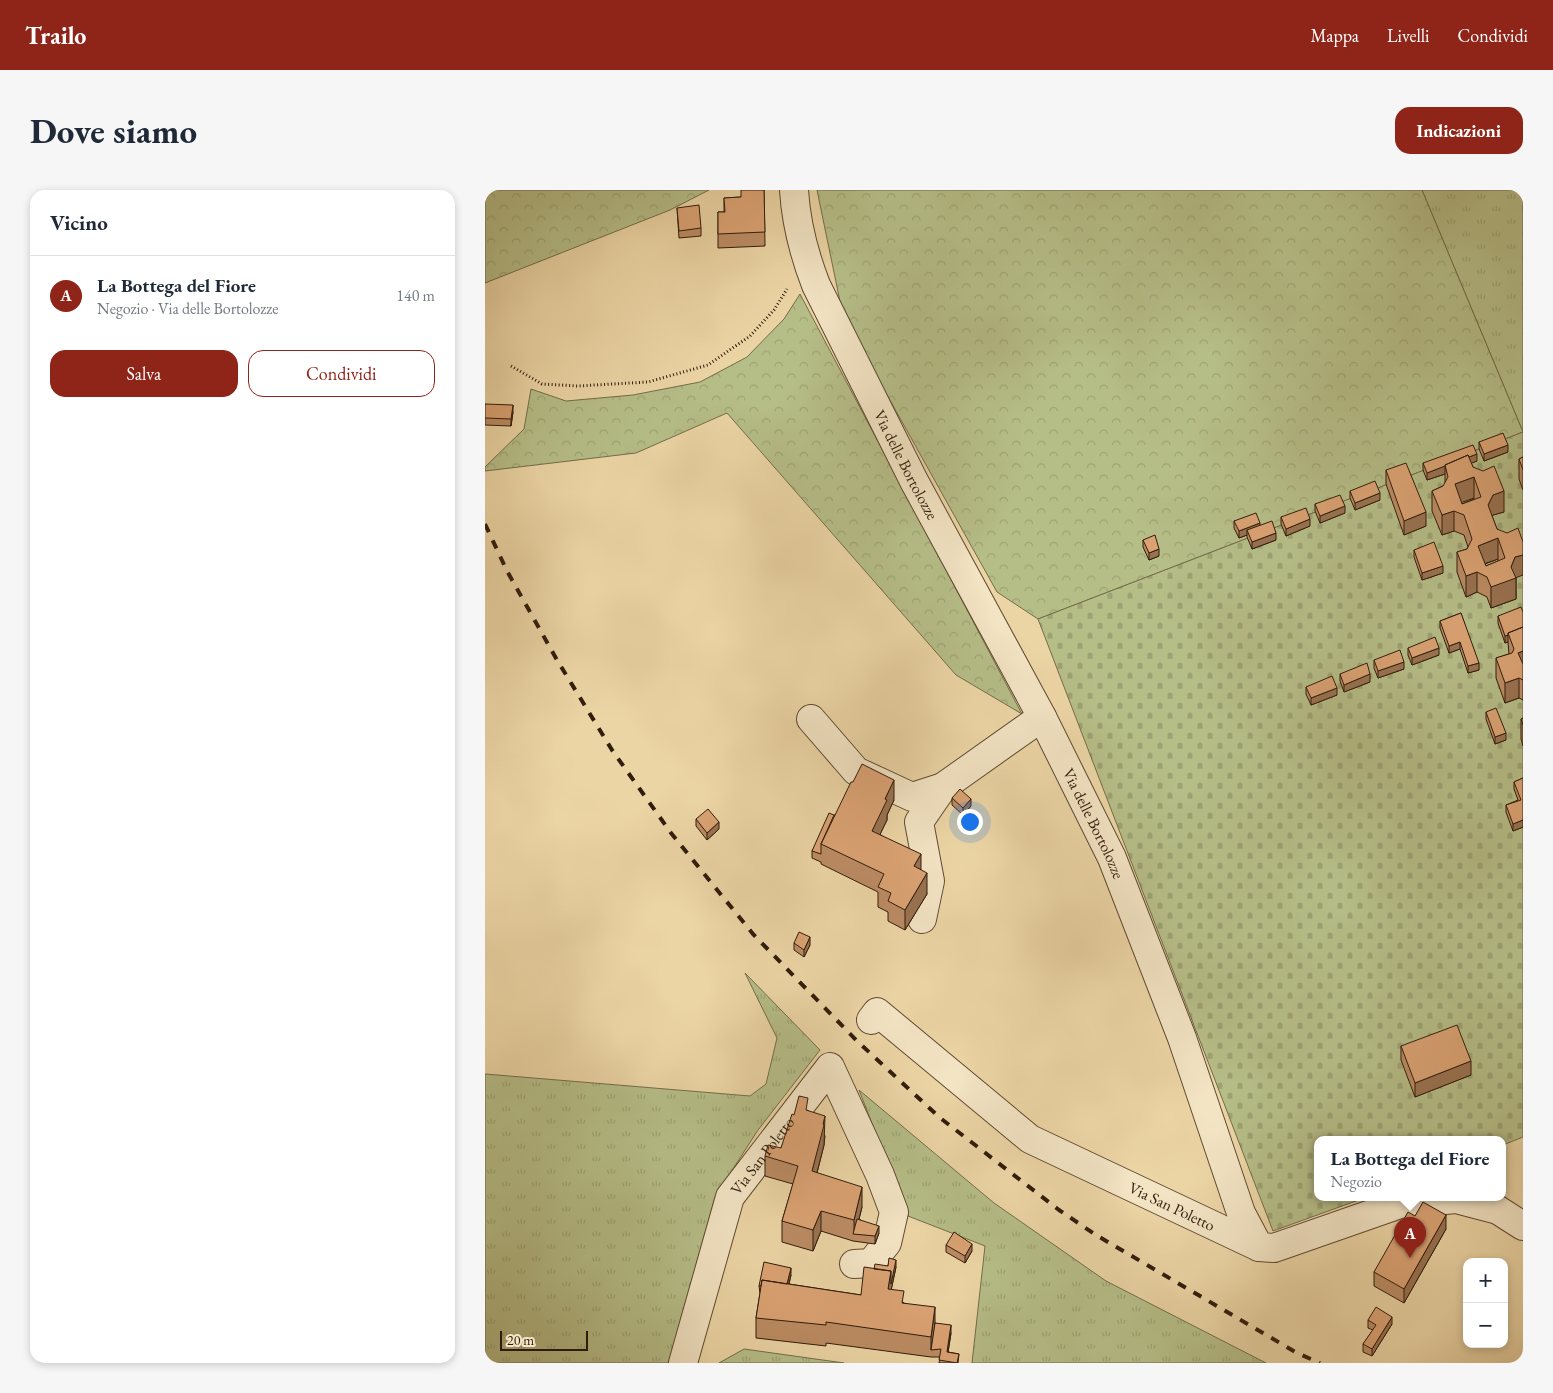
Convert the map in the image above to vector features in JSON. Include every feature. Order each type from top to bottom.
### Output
[{"type":"street","name":"Via delle Bortolozze","points":[[794,190],[799,234],[816,285],[914,481],[1041,717],[1112,858],[1182,1038],[1241,1213],[1259,1247]]},
{"type":"street","points":[[811,719],[856,771],[912,797],[943,787],[1041,717]]},
{"type":"street","points":[[922,919],[930,881],[919,822],[943,787]]},
{"type":"street","name":"Via San Poletto","points":[[871,1020],[877,1012],[1030,1139],[1259,1247]]},
{"type":"street","name":"Via San Poletto","points":[[683,1363],[730,1197],[830,1067],[881,1175],[894,1212],[887,1243],[871,1263],[854,1264]]},
{"type":"street","points":[[1259,1247],[1274,1248],[1400,1204],[1434,1201]]},
{"type":"street","points":[[1468,1201],[1510,1208],[1523,1226]]},
{"type":"path","points":[[511,366],[542,384],[578,386],[648,382],[709,365],[750,336],[774,310],[806,259]]},
{"type":"green space","points":[[485,190],[709,190],[670,210],[485,283]]},
{"type":"green space","points":[[817,190],[1422,190],[1523,432],[1038,619],[997,592],[843,316]]},
{"type":"green space","points":[[1422,190],[1523,190],[1523,432]]},
{"type":"green space","points":[[800,294],[1022,714],[956,675],[727,413],[636,453],[485,471],[485,467],[524,429],[531,389],[566,401],[633,395],[700,382],[747,357],[784,319]]},
{"type":"green space","points":[[1523,432],[1523,1137],[1506,1144],[1506,1136],[1314,1136],[1314,1201],[1356,1201],[1273,1231],[1038,619]]},
{"type":"green space","points":[[745,973],[820,1050],[758,1130],[715,1197],[669,1363],[485,1363],[485,1074],[750,1096],[766,1084],[777,1038]]},
{"type":"green space","points":[[859,1090],[994,1203],[1106,1281],[1266,1363],[972,1363],[985,1246],[908,1216]]},
{"type":"green space","points":[[744,1349],[844,1363],[719,1363]]},
{"type":"building","points":[[741,190],[764,190],[765,232],[718,234],[718,212],[725,212],[724,198],[741,197]]},
{"type":"building","points":[[699,205],[701,228],[679,231],[677,208]]},
{"type":"building","points":[[485,404],[513,405],[511,419],[485,418]]},
{"type":"building","points":[[1503,433],[1508,445],[1484,454],[1479,442]]},
{"type":"building","points":[[1473,445],[1477,454],[1469,457],[1468,455],[1427,473],[1423,463]]},
{"type":"building","points":[[1468,455],[1473,467],[1483,471],[1494,466],[1504,491],[1493,495],[1488,505],[1497,529],[1507,533],[1518,528],[1523,542],[1523,555],[1515,557],[1511,567],[1516,578],[1491,587],[1487,577],[1477,572],[1466,576],[1457,552],[1467,549],[1472,539],[1464,515],[1454,511],[1442,515],[1432,491],[1443,486],[1448,477],[1445,465]],"holes":[[[1474,477],[1481,497],[1462,504],[1455,484]],[[1498,538],[1505,558],[1486,566],[1478,546]]]},
{"type":"building","points":[[1523,457],[1523,470],[1519,459]]},
{"type":"building","points":[[1406,463],[1426,512],[1404,521],[1386,470]]},
{"type":"building","points":[[1375,481],[1380,493],[1355,503],[1350,491]]},
{"type":"building","points":[[1340,495],[1345,506],[1320,516],[1315,504]]},
{"type":"building","points":[[1306,508],[1310,519],[1286,529],[1281,517]]},
{"type":"building","points":[[1256,513],[1260,523],[1239,531],[1234,521]]},
{"type":"building","points":[[1272,521],[1276,533],[1252,542],[1247,530]]},
{"type":"building","points":[[1155,535],[1159,549],[1149,553],[1143,540]]},
{"type":"building","points":[[1434,542],[1443,566],[1422,573],[1414,550]]},
{"type":"building","points":[[1521,607],[1523,627],[1505,636],[1498,616]]},
{"type":"building","points":[[1461,613],[1479,663],[1468,666],[1460,642],[1449,646],[1440,621]]},
{"type":"building","points":[[1523,627],[1523,651],[1518,653],[1523,664],[1523,680],[1519,678],[1505,683],[1496,658],[1512,653],[1514,649],[1508,633]]},
{"type":"building","points":[[1435,637],[1439,648],[1412,658],[1408,648]]},
{"type":"building","points":[[1400,650],[1404,662],[1378,671],[1374,660]]},
{"type":"building","points":[[1367,663],[1370,674],[1344,685],[1340,674]]},
{"type":"building","points":[[1332,676],[1337,688],[1311,698],[1306,687]]},
{"type":"building","points":[[1496,708],[1506,733],[1495,737],[1486,712]]},
{"type":"building","points":[[862,764],[894,780],[872,831],[921,854],[914,866],[927,873],[905,910],[888,901],[891,893],[878,887],[884,874],[821,844],[851,782],[853,782]]},
{"type":"building","points":[[1523,778],[1523,820],[1513,824],[1506,805],[1521,800],[1514,782]]},
{"type":"building","points":[[960,789],[971,799],[963,808],[952,798]]},
{"type":"building","points":[[708,809],[719,822],[707,833],[696,819]]},
{"type":"building","points":[[829,813],[834,815],[821,844],[821,854],[812,851]]},
{"type":"building","points":[[799,932],[810,937],[804,950],[794,943]]},
{"type":"building","points":[[1457,1025],[1471,1061],[1415,1083],[1401,1046]]},
{"type":"building","points":[[799,1096],[808,1098],[806,1110],[825,1116],[812,1171],[862,1187],[854,1220],[821,1211],[813,1230],[782,1221],[798,1166],[765,1156],[768,1145],[781,1148]]},
{"type":"building","points":[[1423,1202],[1446,1215],[1404,1289],[1374,1272],[1408,1212],[1415,1216]]},
{"type":"building","points":[[857,1219],[879,1226],[875,1236],[853,1234]]},
{"type":"building","points":[[954,1232],[972,1244],[965,1256],[946,1245]]},
{"type":"building","points":[[889,1258],[896,1260],[891,1284],[891,1271],[874,1269],[875,1264],[888,1266]]},
{"type":"building","points":[[764,1262],[791,1268],[787,1284],[762,1280],[761,1286],[759,1286]]},
{"type":"building","points":[[864,1267],[891,1271],[888,1289],[904,1291],[902,1303],[935,1307],[931,1337],[826,1322],[826,1325],[756,1318],[762,1280],[861,1295]]},
{"type":"building","points":[[1376,1307],[1392,1317],[1372,1349],[1363,1344],[1376,1325],[1368,1320]]},
{"type":"building","points":[[935,1323],[951,1325],[947,1352],[959,1354],[957,1363],[939,1360],[941,1349],[931,1350]]},
{"type":"railway","points":[[485,524],[507,571],[557,660],[612,750],[671,833],[753,934],[856,1040],[939,1117],[1059,1210],[1096,1235],[1297,1353],[1320,1363]]},
{"type":"place","name":"La Bottega del Fiore","points":[[1410,1258]]}]
